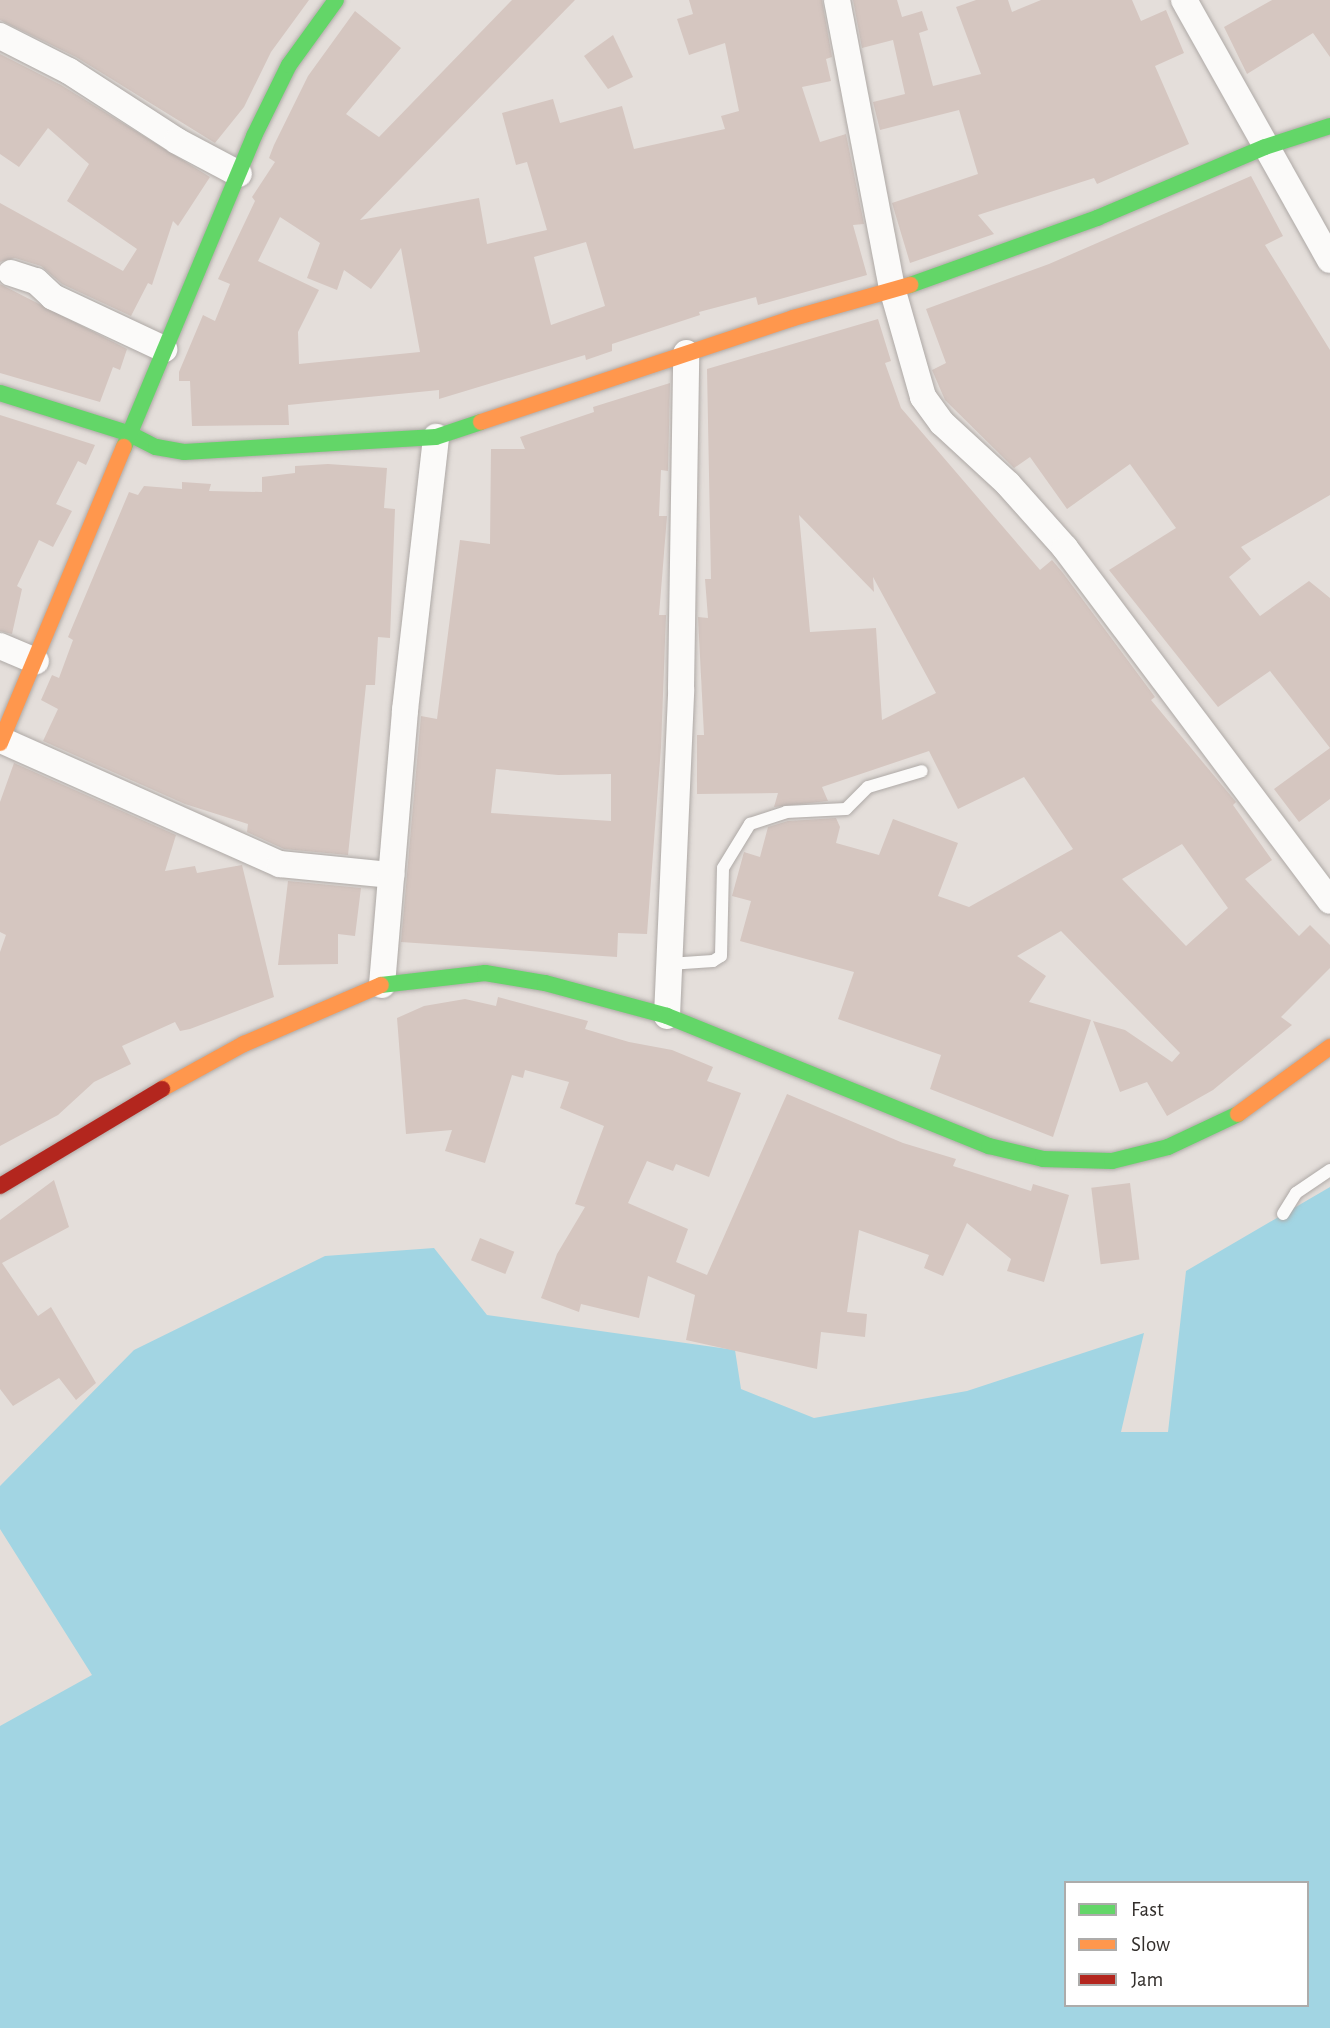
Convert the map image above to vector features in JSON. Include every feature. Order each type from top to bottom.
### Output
[{"type":"main road","points":[[1,742],[128,433],[239,174],[289,65],[327,3]]},
{"type":"main road","points":[[0,393],[128,433],[156,447],[184,452],[436,436],[892,288],[938,277],[1097,218],[1265,147],[1330,126]]},
{"type":"main road","points":[[0,1186],[182,1076],[382,985],[485,973],[571,989],[667,1016],[989,1146],[1066,1160],[1112,1161],[1168,1147],[1242,1112],[1330,1047]]},
{"type":"street","points":[[837,0],[892,288],[912,367],[923,397],[942,423],[1008,484],[1065,548],[1330,901]]},
{"type":"street","points":[[1184,0],[1330,260]]},
{"type":"street","points":[[0,36],[69,71],[177,141],[239,174]]},
{"type":"street","points":[[11,273],[36,281],[53,297],[164,349]]},
{"type":"street","points":[[667,1016],[681,689],[686,354]]},
{"type":"street","points":[[382,985],[436,436]]},
{"type":"street","points":[[0,646],[36,660]]},
{"type":"street","points":[[1,742],[280,864],[391,875]]},
{"type":"lane","points":[[669,964],[713,961],[721,956],[723,868],[750,824],[786,813],[846,809],[868,787],[922,771]]},
{"type":"lane","points":[[1283,1214],[1296,1193],[1330,1170]]},
{"type":"water","points":[[1330,1187],[1330,2028],[0,2028],[0,1726],[92,1675],[0,1529],[0,1486],[134,1350],[325,1256],[434,1248],[487,1315],[735,1350],[741,1389],[814,1418],[967,1391],[1144,1333],[1121,1432],[1168,1432],[1186,1271]]},
{"type":"building","points":[[0,0],[309,0],[271,52],[244,107],[215,143],[76,57],[0,20]]},
{"type":"building","points":[[512,0],[575,0],[360,220],[479,198],[487,244],[547,230],[527,162],[516,165],[502,113],[553,99],[560,123],[622,106],[634,149],[725,129],[721,116],[739,111],[725,43],[689,55],[677,19],[693,14],[689,0],[822,0],[832,57],[826,59],[831,81],[802,87],[820,142],[846,134],[864,224],[853,225],[867,275],[758,305],[756,297],[699,312],[700,315],[612,344],[612,351],[586,360],[585,355],[439,399],[439,390],[288,405],[289,425],[192,426],[190,381],[179,381],[179,372],[203,315],[215,321],[230,284],[218,279],[255,201],[252,197],[275,162],[269,158],[274,145],[308,76],[355,11],[401,48],[346,114],[379,137]],"holes":[[[280,217],[320,243],[307,278],[337,290],[344,270],[371,289],[401,248],[420,352],[299,364],[298,332],[319,290],[258,261]],[[586,242],[605,306],[551,325],[534,257]]]},
{"type":"building","points":[[853,0],[897,0],[902,17],[922,11],[928,30],[919,33],[933,86],[981,74],[956,7],[976,0],[1008,0],[1012,12],[1041,0],[1132,0],[1141,21],[1166,10],[1184,53],[1155,66],[1189,144],[1097,184],[1094,178],[978,215],[994,234],[910,263],[892,203],[978,174],[959,110],[880,130],[873,102],[905,94],[893,40],[862,48]]},
{"type":"building","points":[[1272,0],[1330,0],[1330,57],[1313,33],[1247,74],[1224,27]]},
{"type":"building","points":[[613,35],[633,77],[608,89],[584,56]]},
{"type":"building","points":[[0,54],[61,85],[210,177],[178,226],[173,221],[152,285],[148,283],[131,316],[62,284],[41,266],[15,258],[0,262],[0,203],[123,271],[137,249],[67,201],[89,164],[48,128],[19,167],[0,154]]},
{"type":"building","points":[[1251,176],[1283,236],[1265,245],[1330,350],[1330,495],[1241,547],[1251,559],[1229,577],[1260,616],[1309,581],[1330,598],[1330,748],[1270,671],[1218,707],[1109,570],[1176,528],[1130,464],[1067,509],[1030,457],[1014,468],[945,400],[932,370],[946,363],[926,309],[1049,264]]},
{"type":"building","points":[[0,284],[127,349],[120,370],[113,367],[100,402],[0,373]]},
{"type":"building","points":[[878,319],[891,361],[885,363],[901,408],[1040,570],[1052,560],[1155,697],[1151,700],[1236,802],[1233,805],[1272,860],[1245,879],[1299,936],[1310,925],[1330,945],[1330,968],[1281,1017],[1292,1025],[1213,1090],[1167,1116],[1147,1082],[1120,1092],[1093,1021],[1125,1030],[1172,1062],[1180,1053],[1061,931],[1017,956],[1046,976],[1029,1002],[1091,1020],[1053,1137],[930,1089],[941,1055],[838,1019],[854,972],[740,941],[751,901],[732,896],[744,852],[760,857],[768,827],[788,821],[836,818],[840,827],[836,843],[879,855],[893,819],[958,843],[938,896],[969,907],[1073,849],[1024,777],[958,809],[929,751],[822,787],[828,801],[774,807],[778,793],[697,794],[697,735],[704,735],[698,617],[708,618],[705,579],[711,579],[707,369]],"holes":[[[799,515],[874,592],[873,577],[936,693],[882,720],[876,628],[810,632]],[[1182,844],[1228,908],[1186,946],[1122,879]]]},
{"type":"building","points":[[670,383],[668,471],[661,470],[659,516],[667,516],[659,615],[666,615],[661,747],[647,934],[618,933],[617,957],[401,942],[421,716],[437,719],[460,540],[490,544],[491,449],[525,449],[520,437],[594,412],[593,407]],"holes":[[[496,769],[558,775],[611,774],[611,821],[491,813]]]},
{"type":"building","points":[[0,415],[95,445],[86,465],[78,461],[56,504],[72,511],[53,547],[39,540],[17,586],[22,589],[12,634],[0,631]]},
{"type":"building","points":[[328,464],[387,468],[384,508],[395,509],[390,638],[378,637],[375,685],[366,685],[348,855],[284,849],[247,832],[248,824],[185,804],[43,741],[58,709],[41,700],[52,675],[59,678],[73,640],[68,637],[129,492],[138,495],[144,486],[182,489],[182,482],[211,484],[209,491],[262,492],[262,477],[295,473],[295,466]]},
{"type":"building","points":[[1330,748],[1330,799],[1299,822],[1274,789]]},
{"type":"building","points":[[14,763],[176,835],[165,871],[195,866],[197,873],[242,865],[274,997],[190,1029],[180,1031],[175,1022],[122,1046],[131,1064],[94,1082],[58,1115],[0,1146],[0,952],[6,935],[0,932],[0,802]]},
{"type":"building","points":[[288,881],[361,888],[355,936],[338,934],[338,964],[278,965]]},
{"type":"building","points":[[498,997],[588,1021],[585,1029],[629,1042],[672,1050],[713,1067],[707,1081],[741,1093],[709,1177],[676,1164],[673,1171],[647,1161],[628,1203],[688,1229],[676,1262],[707,1275],[787,1094],[903,1143],[956,1159],[953,1166],[1031,1191],[1033,1184],[1069,1195],[1044,1282],[1007,1271],[1011,1259],[967,1223],[943,1276],[924,1268],[929,1255],[859,1230],[847,1312],[867,1314],[865,1337],[821,1332],[817,1369],[686,1340],[695,1295],[648,1276],[639,1318],[581,1304],[579,1312],[541,1298],[557,1254],[585,1207],[575,1204],[604,1126],[560,1108],[569,1082],[525,1070],[523,1078],[512,1075],[485,1163],[445,1151],[452,1130],[406,1134],[397,1018],[424,1006],[465,999],[496,1006]]},
{"type":"building","points":[[54,1180],[69,1227],[2,1263],[38,1316],[51,1307],[96,1383],[76,1400],[59,1378],[13,1406],[0,1389],[0,1220]]},
{"type":"building","points":[[1130,1183],[1139,1259],[1101,1264],[1091,1188]]},
{"type":"building","points":[[480,1238],[514,1252],[505,1274],[471,1260]]},
{"type":"traffic: fast","points":[[124,447],[254,136],[289,65],[336,0]]},
{"type":"traffic: fast","points":[[910,285],[1097,218],[1265,147],[1330,126]]},
{"type":"traffic: fast","points":[[0,393],[128,433],[156,447],[184,452],[436,437],[481,422]]},
{"type":"traffic: fast","points":[[381,985],[485,973],[545,983],[667,1016],[989,1146],[1043,1159],[1112,1161],[1168,1147],[1238,1114]]},
{"type":"traffic: slow","points":[[481,422],[793,318],[910,285]]},
{"type":"traffic: slow","points":[[0,743],[124,447]]},
{"type":"traffic: slow","points":[[162,1089],[244,1044],[381,985]]},
{"type":"traffic: slow","points":[[1238,1114],[1330,1047]]},
{"type":"traffic: jam","points":[[0,1186],[162,1089]]}]
